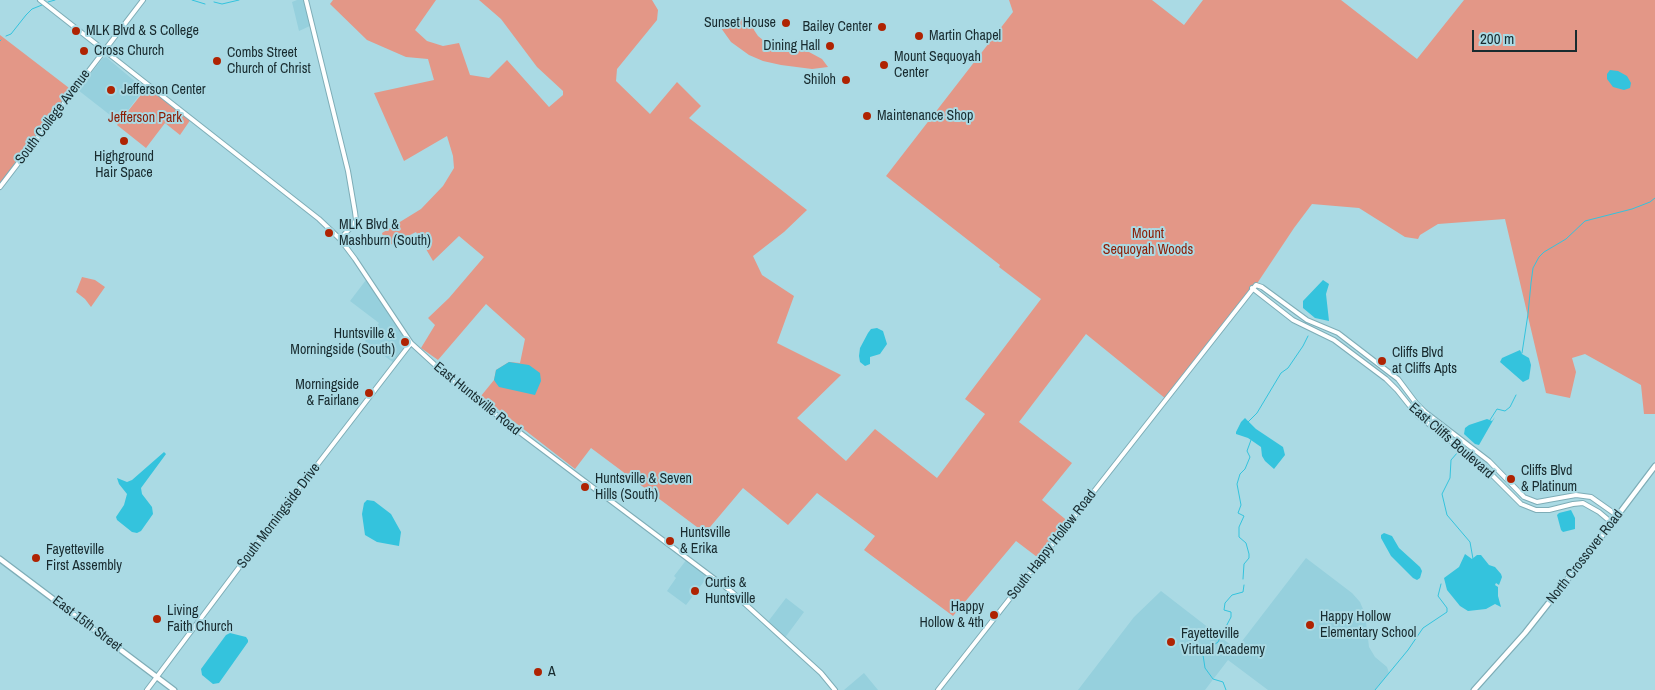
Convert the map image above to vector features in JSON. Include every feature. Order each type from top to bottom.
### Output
[{"type":"main road","name":"North Crossover Road","points":[[1474,690],[1513,646],[1618,516],[1655,466]]},
{"type":"main road","name":"East 15th Street","points":[[0,559],[174,690]]},
{"type":"street","name":"East Huntsville Road","points":[[40,0],[304,206],[340,239],[411,343],[473,399],[732,592],[816,668],[836,690]]},
{"type":"street","name":"South College Avenue","points":[[0,187],[143,0]]},
{"type":"street","points":[[306,0],[348,171],[355,212],[356,220],[354,224],[340,239]]},
{"type":"street","name":"East Cliffs Boulevard","points":[[1612,523],[1599,512],[1583,503],[1549,510],[1536,510],[1521,504],[1482,464],[1417,415],[1398,390],[1386,379],[1334,340],[1296,322],[1252,288],[1256,285],[1262,287],[1300,316],[1338,333],[1398,379],[1425,412],[1489,461],[1524,497],[1537,502],[1576,495],[1591,497],[1618,516]]},
{"type":"street","name":"South Happy Hollow Road","points":[[938,690],[1252,288]]},
{"type":"street","points":[[1296,322],[1300,316]]},
{"type":"street","name":"South Morningside Drive","points":[[148,690],[411,343]]},
{"type":"shaded area","points":[[306,0],[312,25],[299,31],[292,2]]},
{"type":"shaded area","name":"Jefferson Center","points":[[106,57],[144,89],[119,122],[78,90],[103,58]]},
{"type":"shaded area","points":[[366,280],[369,281],[411,343],[395,364],[365,341],[379,323],[350,301]]},
{"type":"shaded area","points":[[1306,558],[1352,593],[1360,602],[1365,614],[1369,647],[1375,657],[1387,667],[1389,673],[1375,690],[1268,690],[1228,660],[1205,690],[1078,690],[1134,617],[1161,591],[1236,649]]},
{"type":"shaded area","points":[[687,559],[709,575],[686,605],[667,591],[676,578],[674,576]]},
{"type":"shaded area","points":[[786,598],[804,612],[784,639],[767,623]]},
{"type":"shaded area","points":[[864,673],[878,690],[844,690]]},
{"type":"green space","name":"Mount Sequoyah Woods","points":[[333,0],[436,0],[415,30],[427,41],[443,46],[459,43],[470,75],[489,78],[507,60],[549,107],[563,95],[563,91],[537,67],[501,19],[479,0],[652,0],[658,10],[657,20],[617,69],[616,81],[650,114],[677,82],[701,106],[689,118],[807,210],[784,232],[753,256],[762,275],[794,296],[777,343],[841,375],[797,418],[846,461],[875,429],[937,478],[985,414],[965,399],[1041,299],[886,176],[1013,12],[1009,0],[1152,0],[1184,25],[1203,0],[1341,0],[1417,59],[1464,0],[1655,0],[1655,414],[1644,414],[1641,385],[1585,354],[1572,358],[1576,372],[1570,398],[1546,393],[1505,219],[1438,224],[1420,235],[1418,239],[1405,237],[1359,208],[1312,204],[1256,285],[1166,399],[1086,334],[1019,422],[1072,463],[1042,500],[1070,523],[1041,560],[1016,541],[953,616],[864,550],[875,536],[817,493],[788,525],[743,488],[705,533],[591,448],[575,469],[481,396],[494,380],[496,370],[509,362],[520,363],[525,339],[486,304],[438,360],[421,348],[435,325],[428,318],[449,298],[484,257],[459,236],[433,261],[416,232],[386,247],[382,233],[421,209],[443,186],[454,168],[453,156],[447,136],[404,161],[374,93],[434,80],[428,59],[406,57],[367,40],[330,4]]},
{"type":"green space","points":[[734,19],[752,19],[754,30],[769,45],[780,49],[809,52],[822,59],[828,67],[812,69],[781,65],[763,61],[749,55],[731,42],[721,28]]},
{"type":"green space","points":[[0,35],[73,91],[0,187]]},
{"type":"green space","name":"Jefferson Park","points":[[148,86],[191,119],[180,135],[165,123],[146,148],[117,125]]},
{"type":"green space","points":[[82,277],[95,280],[105,287],[91,307],[76,292]]},
{"type":"water","points":[[1610,70],[1618,71],[1627,76],[1631,83],[1630,88],[1624,90],[1613,87],[1607,79],[1607,74]]},
{"type":"water","points":[[1323,280],[1329,284],[1326,294],[1329,321],[1315,318],[1303,308],[1303,301]]},
{"type":"water","points":[[877,328],[883,331],[887,344],[880,354],[870,357],[870,364],[865,366],[860,362],[860,348],[871,329]]},
{"type":"water","points":[[1520,350],[1522,354],[1529,358],[1531,365],[1529,379],[1523,382],[1500,362],[1502,358]]},
{"type":"water","points":[[509,362],[529,365],[540,373],[541,381],[535,395],[499,387],[494,380],[496,370]]},
{"type":"water","points":[[1495,417],[1479,445],[1475,444],[1464,434],[1465,428],[1469,425],[1487,419],[1492,421]]},
{"type":"water","points":[[1245,418],[1256,429],[1283,447],[1285,455],[1274,469],[1262,456],[1261,447],[1248,438],[1236,434],[1241,422]]},
{"type":"water","points":[[164,452],[166,454],[141,488],[142,494],[152,507],[153,514],[141,531],[137,533],[132,532],[117,520],[116,517],[124,505],[127,494],[117,478],[127,482],[132,480]]},
{"type":"water","points":[[367,500],[374,501],[391,514],[401,532],[399,546],[377,542],[365,535],[362,514],[364,503]]},
{"type":"water","points":[[1571,510],[1575,518],[1575,529],[1563,532],[1557,515]]},
{"type":"water","points":[[1384,533],[1392,536],[1399,548],[1420,567],[1422,571],[1420,578],[1417,580],[1413,578],[1391,556],[1381,538],[1381,535]]},
{"type":"water","points":[[1465,554],[1472,559],[1477,555],[1481,555],[1489,565],[1495,567],[1501,574],[1502,577],[1499,585],[1496,583],[1495,585],[1498,587],[1501,607],[1495,604],[1486,609],[1468,611],[1460,606],[1447,590],[1444,578],[1459,567]]},
{"type":"water","points":[[230,633],[246,637],[248,642],[219,683],[213,684],[202,675],[201,669],[226,635]]},
{"type":"waterway","points":[[48,2],[55,0]]},
{"type":"waterway","points":[[192,0],[205,4]]},
{"type":"waterway","points":[[214,2],[222,4],[239,0]]},
{"type":"waterway","points":[[6,36],[11,34],[32,9],[42,5]]},
{"type":"waterway","points":[[1522,353],[1533,268],[1539,257],[1566,239],[1585,221],[1632,209],[1655,198]]},
{"type":"waterway","points":[[1247,423],[1257,413],[1281,373],[1288,368],[1308,336]]},
{"type":"waterway","points":[[1490,420],[1497,409],[1505,411],[1510,407],[1516,395]]},
{"type":"waterway","points":[[1243,579],[1244,564],[1249,558],[1249,554],[1246,543],[1239,537],[1239,527],[1244,516],[1238,513],[1241,505],[1237,484],[1240,474],[1245,469],[1250,457],[1247,451],[1251,440]]},
{"type":"waterway","points":[[1458,452],[1451,460],[1450,478],[1442,494],[1447,515],[1470,542],[1473,559]]},
{"type":"waterway","points":[[1375,690],[1408,650],[1423,628],[1447,612],[1447,608],[1438,596],[1441,584]]},
{"type":"waterway","points":[[1226,690],[1223,682],[1213,679],[1205,668],[1203,655],[1205,651],[1218,642],[1231,617],[1231,612],[1224,610],[1225,603],[1232,595],[1243,592],[1244,585]]},
{"type":"place","name":"Sunset House","points":[[786,23]]},
{"type":"place","name":"Bailey Center","points":[[882,27]]},
{"type":"place","name":"MLK Blvd & S College","points":[[76,31]]},
{"type":"place","name":"Martin Chapel","points":[[919,36]]},
{"type":"place","name":"Dining Hall","points":[[830,46]]},
{"type":"place","name":"Cross Church","points":[[84,51]]},
{"type":"place","name":"Combs Street Church of Christ","points":[[217,61]]},
{"type":"place","name":"Mount Sequoyah Center","points":[[884,65]]},
{"type":"place","name":"Shiloh","points":[[846,80]]},
{"type":"place","name":"Jefferson Center","points":[[111,90]]},
{"type":"place","name":"Maintenance Shop","points":[[867,116]]},
{"type":"place","name":"Highground Hair Space","points":[[124,141]]},
{"type":"place","name":"MLK Blvd & Mashburn (South)","points":[[329,233]]},
{"type":"place","name":"Huntsville & Morningside (South)","points":[[405,342]]},
{"type":"place","name":"Cliffs Blvd at Cliffs Apts","points":[[1382,361]]},
{"type":"place","name":"Morningside & Fairlane","points":[[369,393]]},
{"type":"place","name":"Cliffs Blvd & Platinum","points":[[1511,479]]},
{"type":"place","name":"Huntsville & Seven Hills (South)","points":[[585,487]]},
{"type":"place","name":"Huntsville & Erika","points":[[670,541]]},
{"type":"place","name":"Fayetteville First Assembly","points":[[36,558]]},
{"type":"place","name":"Curtis & Huntsville","points":[[695,591]]},
{"type":"place","name":"Happy Hollow & 4th","points":[[994,615]]},
{"type":"place","name":"Living Faith Church","points":[[157,619]]},
{"type":"place","name":"Happy Hollow Elementary School","points":[[1310,625]]},
{"type":"place","name":"Fayetteville Virtual Academy","points":[[1171,642]]},
{"type":"place","name":"A","points":[[538,672]]}]
